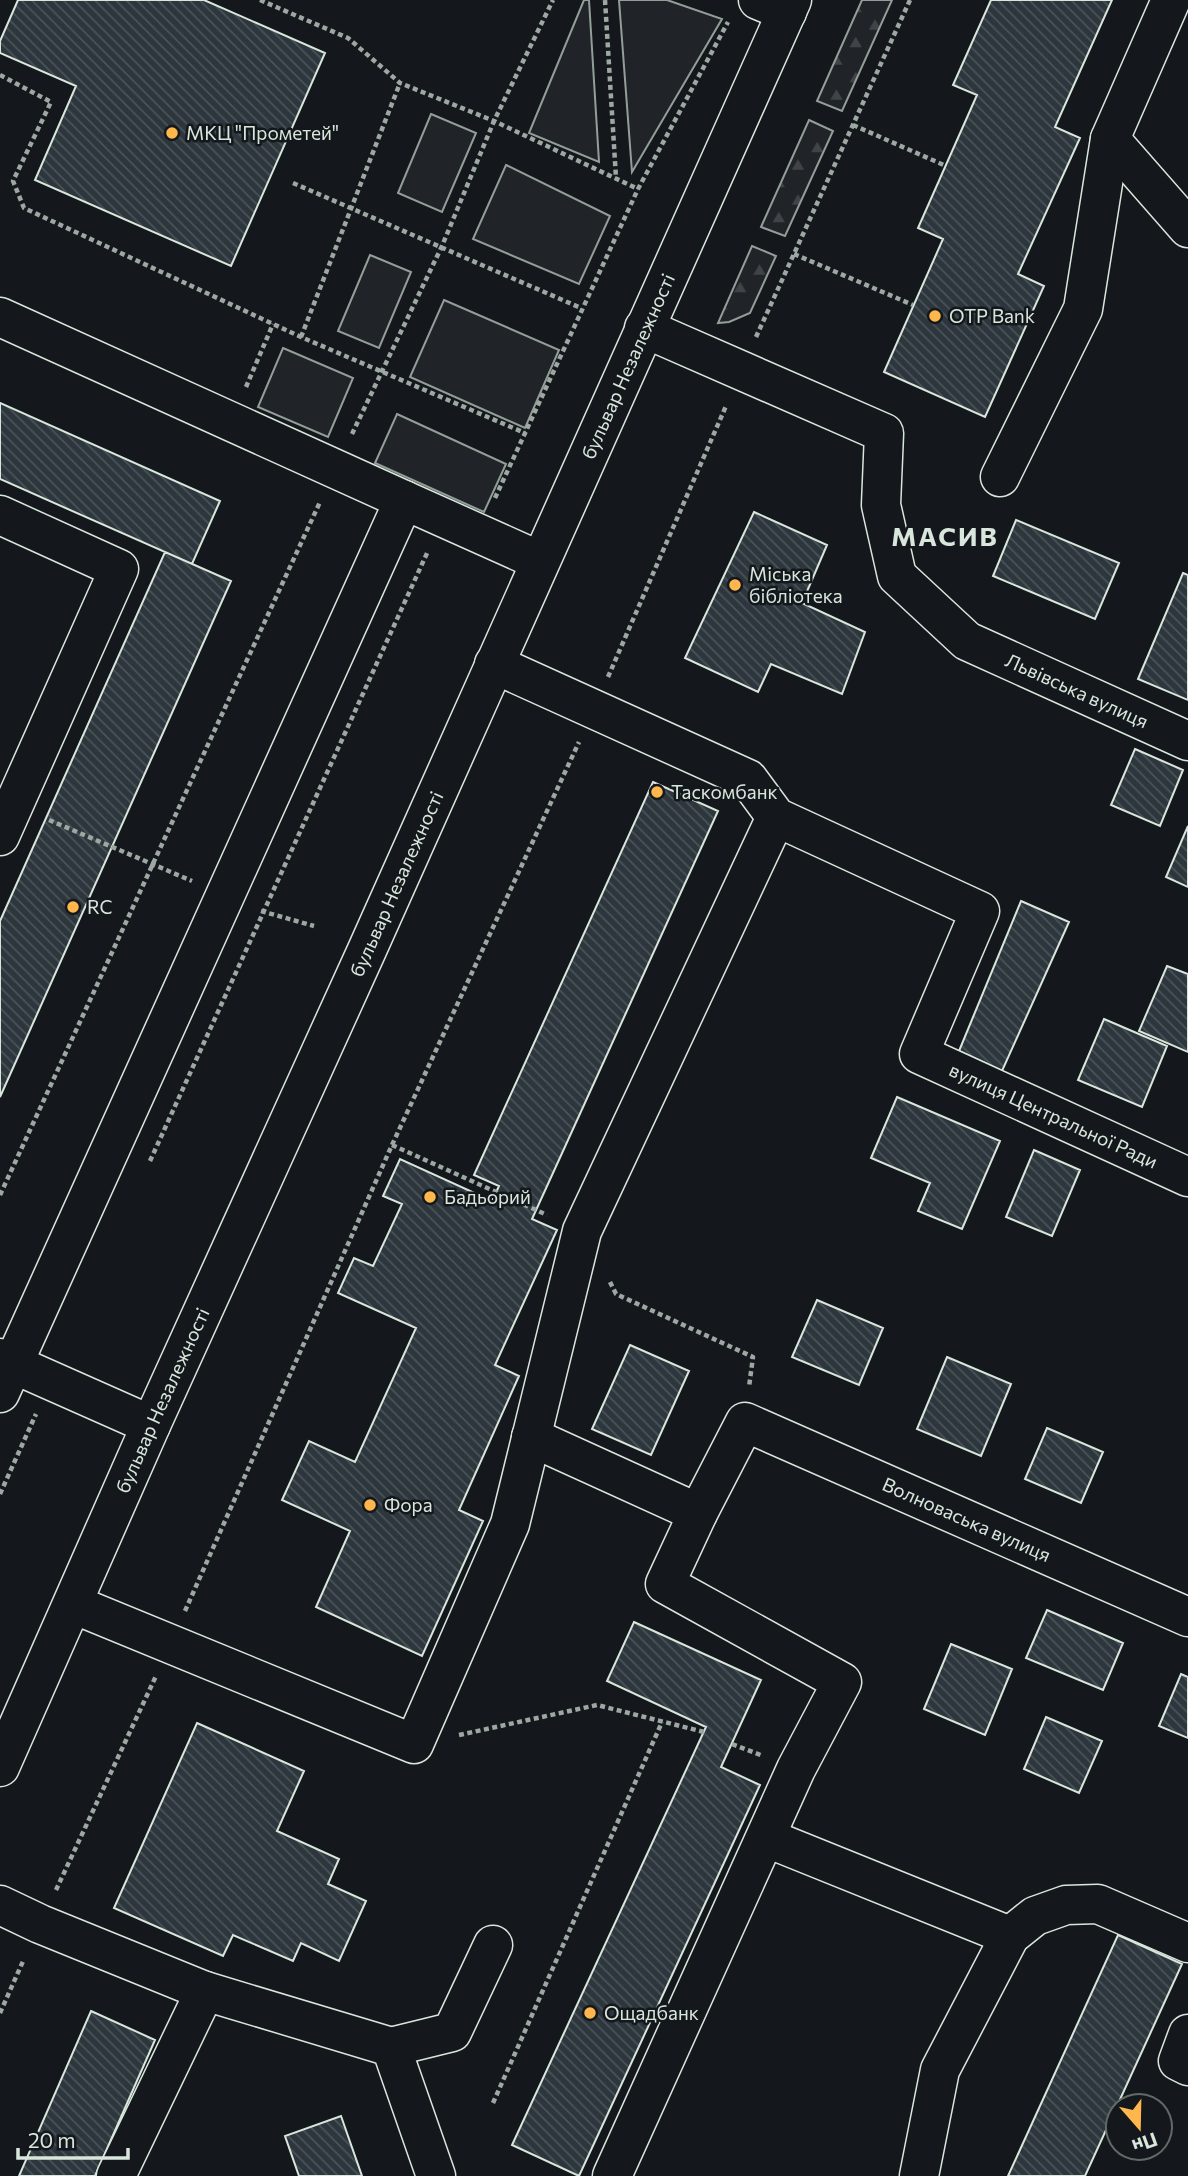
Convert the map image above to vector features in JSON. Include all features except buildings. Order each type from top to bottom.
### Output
[{"type":"main road","points":[[1000,477],[1083,309],[1110,139],[1171,0]]},
{"type":"main road","name":"бульвар Незалежності","points":[[0,1767],[644,328],[768,6]]},
{"type":"main road","points":[[1110,139],[1188,228]]},
{"type":"main road","points":[[0,317],[540,561]]},
{"type":"main road","points":[[644,328],[741,370]]},
{"type":"main road","name":"Львівська вулиця","points":[[741,370],[884,433],[881,505],[897,576],[967,641],[1188,741]]},
{"type":"main road","points":[[151,1425],[50,1381],[4,1372],[404,500]]},
{"type":"main road","points":[[0,515],[119,569],[7,821]]},
{"type":"main road","points":[[73,1604],[414,1744],[510,1524],[582,1231],[776,817],[748,779],[494,664]]},
{"type":"main road","name":"вулиця Центральної Ради","points":[[776,817],[980,911],[919,1054],[1188,1177]]},
{"type":"main road","points":[[612,2176],[796,1769],[842,1682],[665,1584],[745,1422]]},
{"type":"main road","name":"Волноваська вулиця","points":[[745,1422],[1188,1617]]},
{"type":"main road","points":[[531,1437],[698,1513]]},
{"type":"main road","points":[[767,1838],[1010,1936]]},
{"type":"main road","points":[[919,2176],[940,2070],[1010,1936],[1035,1916],[1066,1905],[1098,1904],[1188,1943]]},
{"type":"main road","points":[[0,1905],[205,1991],[391,2047],[452,2032],[493,1945]]},
{"type":"main road","points":[[116,2176],[205,1991]]},
{"type":"main road","points":[[1188,2034],[1178,2061],[1188,2066]]},
{"type":"main road","points":[[391,2047],[436,2176]]},
{"type":"path","points":[[260,0],[348,38],[400,83],[494,121],[638,189]]},
{"type":"path","points":[[0,1195],[336,468],[442,246],[494,121],[553,0]]},
{"type":"path","points":[[605,0],[616,178]]},
{"type":"path","points":[[0,2013],[171,1644],[392,1144],[593,710],[741,370],[910,0]]},
{"type":"path","points":[[478,535],[638,189],[768,6]]},
{"type":"path","points":[[0,75],[51,102],[13,181],[24,208],[301,337],[525,433]]},
{"type":"path","points":[[301,337],[400,83]]},
{"type":"path","points":[[853,125],[946,166]]},
{"type":"path","points":[[293,183],[581,308]]},
{"type":"path","points":[[794,254],[913,305]]},
{"type":"path","points":[[231,421],[273,324]]},
{"type":"path","points":[[148,1165],[443,518]]},
{"type":"path","points":[[7,821],[153,865],[264,912],[314,926]]},
{"type":"path","points":[[392,1144],[582,1231],[616,1294],[753,1357],[745,1422]]},
{"type":"path","points":[[0,1494],[50,1381]]},
{"type":"path","points":[[414,1744],[597,1705],[704,1732]]},
{"type":"path","points":[[493,2103],[662,1721]]},
{"type":"green space","points":[[584,0],[589,0],[599,162],[529,133]]},
{"type":"green space","points":[[619,0],[667,0],[722,19],[632,172]]},
{"type":"green space","points":[[862,0],[892,0],[842,111],[817,101]]},
{"type":"green space","points":[[431,114],[476,133],[442,212],[398,193]]},
{"type":"green space","points":[[809,120],[833,131],[785,236],[761,227]]},
{"type":"green space","points":[[506,165],[610,216],[579,284],[473,239]]},
{"type":"green space","points":[[752,246],[776,256],[750,313],[729,322],[718,323]]},
{"type":"green space","points":[[370,255],[411,272],[379,348],[338,331]]},
{"type":"green space","points":[[444,300],[559,350],[525,428],[410,377]]},
{"type":"green space","points":[[283,348],[353,378],[328,437],[258,407]]},
{"type":"green space","points":[[397,414],[506,464],[484,512],[375,463]]},
{"type":"place","name":"МКЦ \"Прометей\"","points":[[172,133]]},
{"type":"place","name":"OTP Bank","points":[[935,316]]},
{"type":"place","name":"Міська бібліотека","points":[[735,585]]},
{"type":"place","name":"Таскомбанк","points":[[657,792]]},
{"type":"place","name":"RC","points":[[73,907]]},
{"type":"place","name":"Бадьорий","points":[[430,1197]]},
{"type":"place","name":"Фора","points":[[370,1505]]},
{"type":"place","name":"Ощадбанк","points":[[590,2013]]},
{"type":"district","name":"МАСИВ","points":[[945,537]]}]
